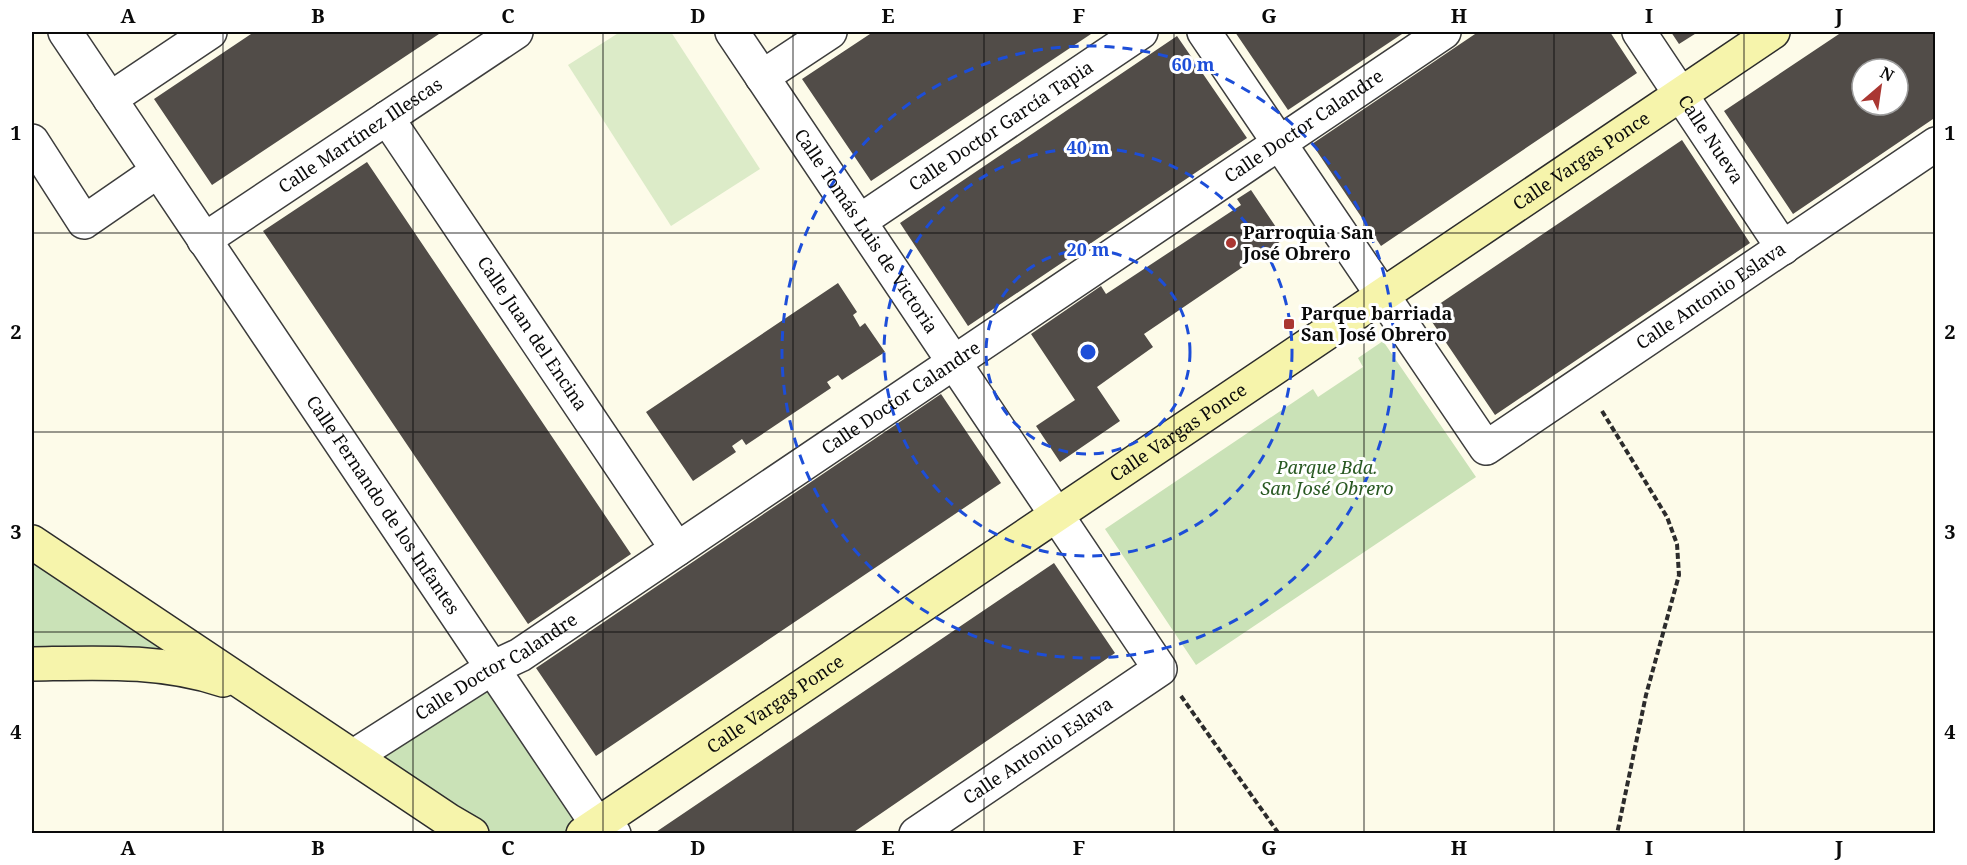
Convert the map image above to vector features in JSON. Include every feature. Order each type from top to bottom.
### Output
[{"type":"street","name":"Calle Fernando de los Infantes","points":[[65,32],[492,668],[598,830]]},
{"type":"street","points":[[110,99],[210,32]]},
{"type":"street","name":"Calle Martínez Illescas","points":[[204,240],[516,32]]},
{"type":"street","name":"Calle Tomás Luis de Victoria","points":[[732,32],[1160,669]]},
{"type":"street","points":[[762,77],[830,32]]},
{"type":"street","name":"Calle Doctor García Tapia","points":[[860,221],[1141,32]]},
{"type":"street","points":[[1204,32],[1383,295]]},
{"type":"street","name":"Calle Doctor Calandre","points":[[354,756],[492,668],[520,655],[1444,32]]},
{"type":"street","name":"Calle Nueva","points":[[1639,32],[1783,248]]},
{"type":"street","name":"Calle Vargas Ponce","points":[[598,830],[1057,515],[1773,32]]},
{"type":"street","name":"Calle Juan del Encina","points":[[387,118],[676,549]]},
{"type":"street","points":[[32,141],[84,222],[158,171]]},
{"type":"street","name":"Calle Antonio Eslava","points":[[1383,295],[1486,448],[1935,144]]},
{"type":"street","points":[[32,542],[472,834]]},
{"type":"street","points":[[32,664],[136,663],[192,670],[234,683],[273,703],[354,756]]},
{"type":"street","name":"Calle Antonio Eslava","points":[[916,834],[1160,669]]},
{"type":"path","points":[[1584,382],[1657,499],[1667,517],[1677,544],[1679,576],[1646,695],[1617,834]]},
{"type":"path","points":[[1160,669],[1279,834]]},
{"type":"green space","points":[[620,32],[671,32],[760,169],[671,226],[568,65]]},
{"type":"green space","name":"Parque Bda. San José Obrero","points":[[1383,341],[1476,477],[1196,665],[1105,529],[1313,389],[1318,397],[1363,367],[1358,358]]},
{"type":"green space","points":[[32,542],[248,690],[32,664]]},
{"type":"green space","points":[[492,668],[583,833],[472,833],[354,756]]},
{"type":"building","points":[[254,32],[442,32],[212,185],[154,99]]},
{"type":"building","points":[[873,32],[1094,32],[871,181],[802,79]]},
{"type":"building","points":[[1235,32],[1405,32],[1288,110]]},
{"type":"building","points":[[1478,32],[1610,32],[1637,73],[1381,246],[1312,144]]},
{"type":"building","points":[[1671,32],[1698,32],[1679,44]]},
{"type":"building","points":[[1842,32],[1936,32],[1936,117],[1793,214],[1724,111]]},
{"type":"building","points":[[1177,36],[1247,138],[968,326],[900,223]]},
{"type":"building","points":[[1682,140],[1750,243],[1495,415],[1426,313]]},
{"type":"building","points":[[367,162],[631,554],[528,624],[263,231]]},
{"type":"building","points":[[1251,190],[1284,239],[1144,334],[1153,347],[1097,387],[1120,421],[1060,462],[1036,426],[1075,400],[1031,334],[1101,286],[1106,294],[1241,205],[1237,199]]},
{"type":"building","points":[[838,283],[857,312],[853,315],[860,327],[865,323],[885,352],[842,380],[838,375],[827,382],[831,388],[746,445],[742,439],[732,446],[736,452],[693,481],[646,412]]},
{"type":"building","points":[[941,394],[1001,483],[596,756],[536,668]]},
{"type":"building","points":[[1054,563],[1115,653],[851,834],[653,834]]},
{"type":"place","name":"Parroquia San José Obrero","points":[[1231,243]]},
{"type":"place","name":"Parque barriada San José Obrero","points":[[1289,324]]}]
